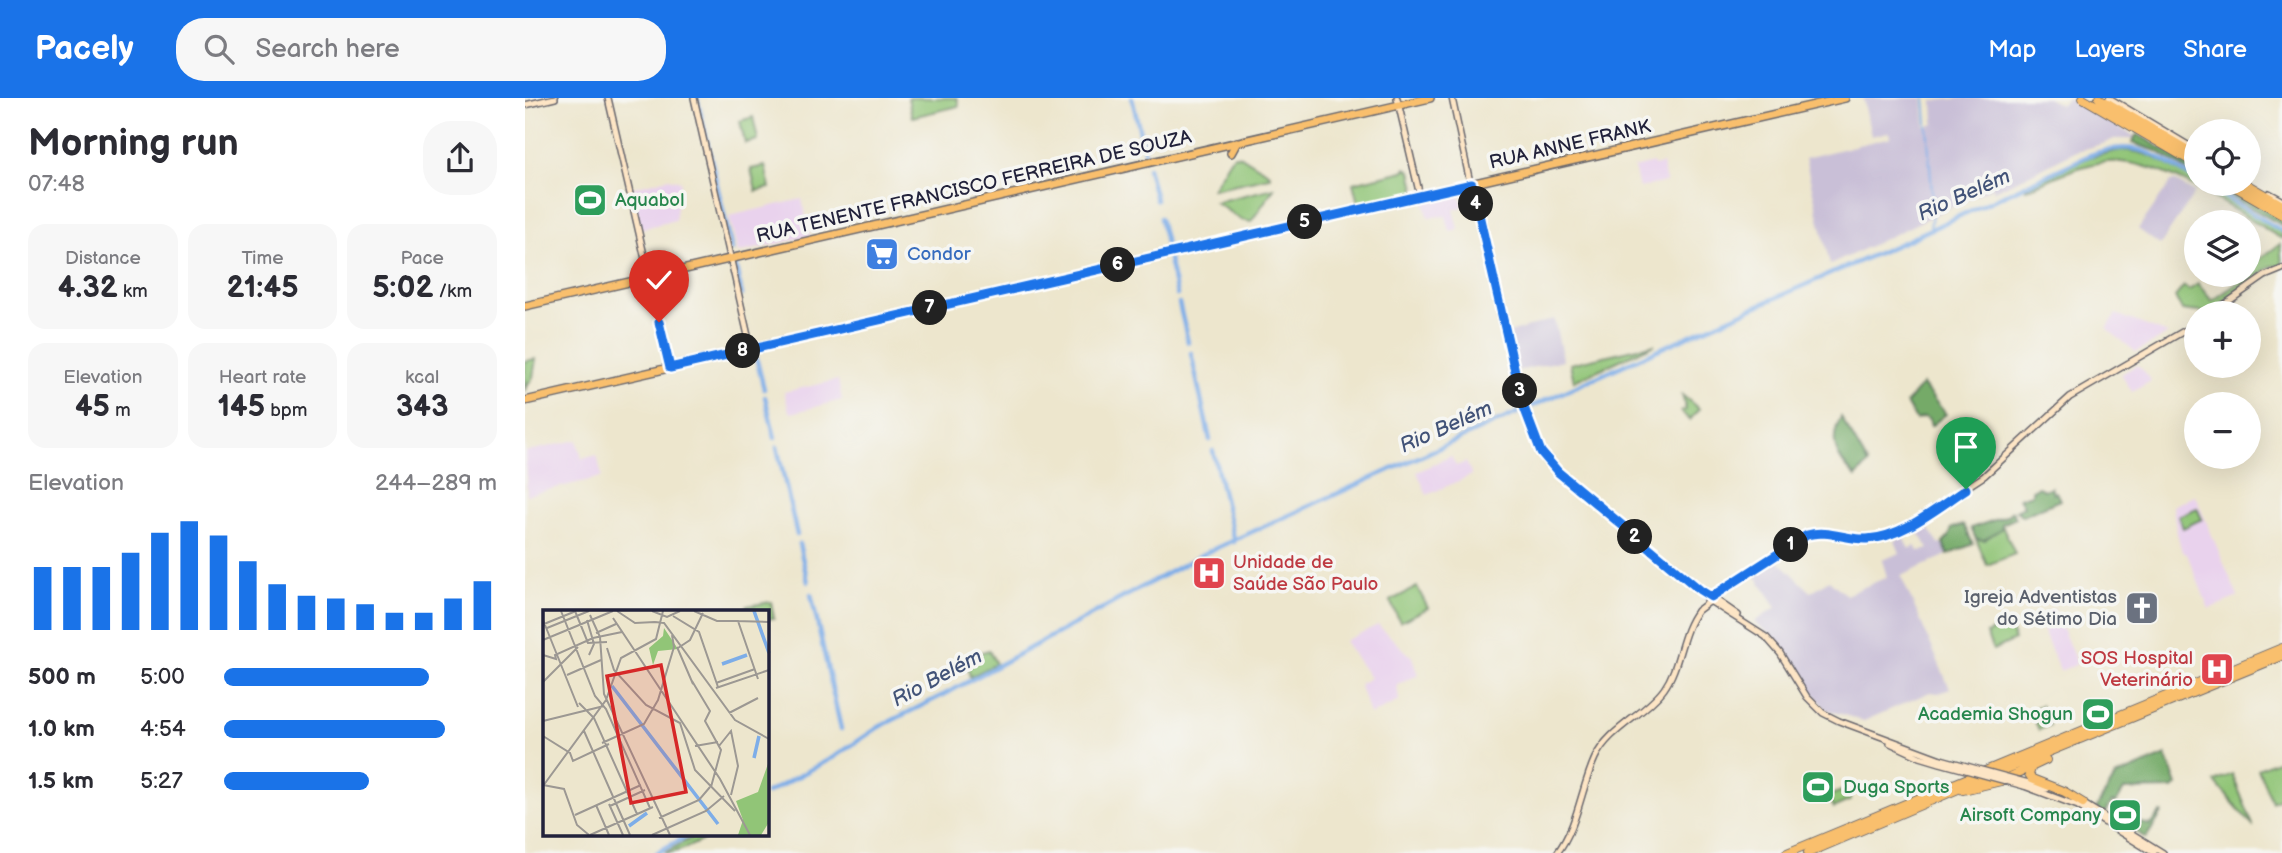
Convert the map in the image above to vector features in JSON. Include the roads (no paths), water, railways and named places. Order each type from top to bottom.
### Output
[{"type":"highway","points":[[2083,98],[2184,157]]},
{"type":"highway","points":[[2099,98],[2184,145]]},
{"type":"highway","points":[[2261,190],[2282,202]]},
{"type":"highway","points":[[2251,196],[2282,214]]},
{"type":"highway","points":[[2244,668],[2269,662],[2282,652]]},
{"type":"highway","points":[[1787,853],[1949,781],[1987,770],[2282,652]]},
{"type":"highway","points":[[1808,853],[2088,737],[2233,672]]},
{"type":"highway","points":[[1947,794],[1997,782],[2075,748],[2088,737]]},
{"type":"highway","points":[[1965,765],[1987,770]]},
{"type":"highway","points":[[2032,766],[2029,774],[2032,779],[2065,792],[2083,803]]},
{"type":"main road","points":[[525,105],[555,98]]},
{"type":"main road","points":[[608,98],[670,368]]},
{"type":"main road","points":[[694,98],[751,349]]},
{"type":"main road","name":"RUA TENENTE FRANCISCO FERREIRA DE SOUZA","points":[[525,306],[1237,142],[1398,102],[1430,98]]},
{"type":"main road","points":[[1452,98],[1523,405],[1539,448],[1547,461],[1711,599],[1761,632],[1774,646],[1815,706],[1836,720],[1916,756],[2057,792],[2083,803],[2163,853]]},
{"type":"main road","name":"RUA ANNE FRANK","points":[[525,401],[1845,98]]},
{"type":"main road","points":[[2109,98],[2184,145]]},
{"type":"main road","points":[[1398,102],[1420,196]]},
{"type":"main road","points":[[1231,153],[1237,142]]},
{"type":"main road","points":[[2229,301],[2265,276],[2282,269]]},
{"type":"main road","points":[[1557,853],[1567,836],[1597,754],[1666,686],[1689,625],[1697,611],[1711,599],[1807,535],[1825,533],[1869,539],[1901,530],[1984,476],[2068,399],[2184,331]]},
{"type":"main road","points":[[2025,784],[2078,806],[2154,853]]},
{"type":"waterway","points":[[697,98],[732,250]]},
{"type":"waterway","points":[[1132,98],[1146,158]]},
{"type":"waterway","points":[[1925,98],[1933,206],[1930,229]]},
{"type":"waterway","name":"Rio Belém","points":[[768,792],[834,757],[879,727],[1205,553],[1910,239],[2090,155],[2121,148],[2134,149],[2158,157],[2184,173]]},
{"type":"waterway","points":[[1148,168],[1156,200]]},
{"type":"waterway","name":"Rio Belém","points":[[2223,196],[2282,231]]},
{"type":"waterway","points":[[1160,218],[1167,248]]},
{"type":"waterway","points":[[1169,259],[1177,295]]},
{"type":"waterway","points":[[735,263],[742,295]]},
{"type":"waterway","points":[[1179,303],[1188,342]]},
{"type":"waterway","points":[[755,353],[764,389]]},
{"type":"waterway","points":[[1191,353],[1210,440]]},
{"type":"waterway","points":[[765,397],[775,438]]},
{"type":"waterway","points":[[777,447],[797,535]]},
{"type":"waterway","points":[[1213,451],[1234,542]]},
{"type":"waterway","points":[[799,544],[808,582]]},
{"type":"waterway","points":[[811,594],[841,729]]},
{"type":"waterway","name":"Rio Belém","points":[[656,853],[687,836]]},
{"type":"place","name":"Aquabol","points":[[590,200]]},
{"type":"place","name":"Condor","points":[[882,254]]},
{"type":"place","name":"Unidade de Saúde São Paulo","points":[[1209,573]]},
{"type":"place","name":"Igreja Adventistas do Sétimo Dia","points":[[2142,608]]},
{"type":"place","name":"SOS Hospital Veterinário","points":[[2217,669]]},
{"type":"place","name":"Academia Shogun","points":[[2098,714]]},
{"type":"place","name":"Duga Sports","points":[[1818,787]]},
{"type":"place","name":"Airsoft Company","points":[[2125,815]]}]
